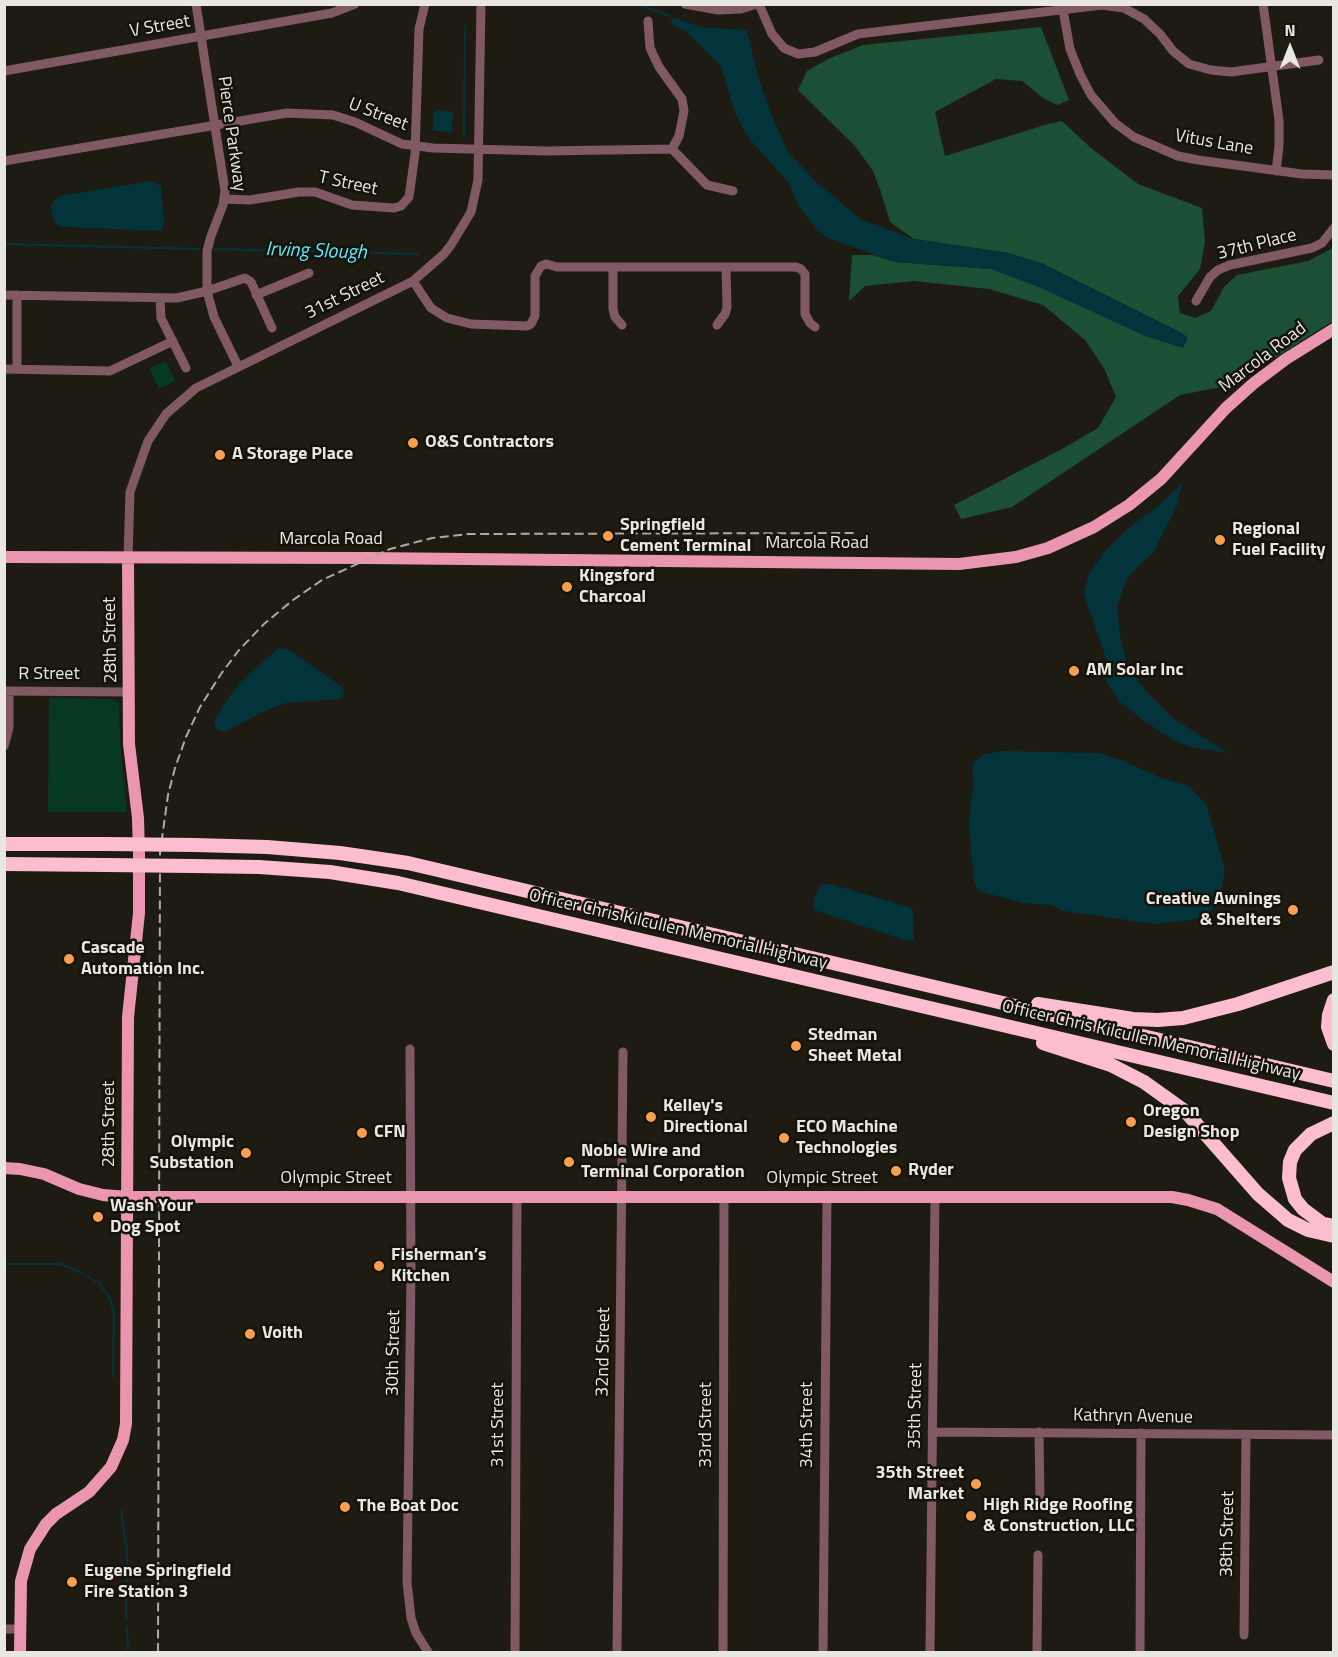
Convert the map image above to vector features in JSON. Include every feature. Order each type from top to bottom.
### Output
[{"type":"highway","name":"Officer Chris Kilcullen Memorial Highway","points":[[4,844],[267,847],[340,853],[408,863],[1334,1081]]},
{"type":"highway","name":"Officer Chris Kilcullen Memorial Highway","points":[[4,864],[259,867],[330,872],[398,883],[1334,1103]]},
{"type":"highway","points":[[931,987],[1110,1016],[1158,1020],[1209,1013],[1334,972]]},
{"type":"highway","points":[[1334,1000],[1328,1027],[1334,1044]]},
{"type":"highway","points":[[956,1014],[1111,1065],[1144,1082],[1186,1112],[1258,1194],[1288,1220],[1308,1230],[1334,1236]]},
{"type":"highway","points":[[1334,1123],[1311,1134],[1295,1150],[1290,1162],[1289,1178],[1295,1199],[1303,1209],[1323,1224],[1334,1226]]},
{"type":"main road","name":"Marcola Road","points":[[4,557],[959,564],[1016,557],[1048,548],[1094,527],[1129,505],[1161,479],[1226,408],[1254,383],[1286,359],[1334,329]]},
{"type":"main road","name":"28th Street","points":[[20,1653],[21,1581],[30,1549],[45,1524],[101,1481],[111,1467],[123,1440],[127,1404],[128,1017],[139,913],[138,818],[129,744],[128,558]]},
{"type":"main road","name":"Olympic Street","points":[[4,1168],[20,1168],[44,1174],[79,1189],[103,1195],[128,1197],[1156,1196],[1204,1204],[1230,1216],[1334,1281]]},
{"type":"street","name":"Pierce Parkway","points":[[196,4],[216,125],[225,199],[207,250],[207,291],[214,317],[238,366]]},
{"type":"street","name":"V Street","points":[[4,70],[332,13],[355,4]]},
{"type":"street","name":"T Street","points":[[225,199],[249,200],[298,192],[315,192],[352,205],[394,208],[401,206],[409,197],[415,145],[419,29],[425,4]]},
{"type":"street","name":"31st Street","points":[[128,558],[130,492],[148,441],[166,414],[196,388],[413,281],[444,254],[471,212],[478,180],[480,150],[481,4]]},
{"type":"street","points":[[685,4],[718,10],[741,9],[758,4],[772,34],[784,48],[798,54],[815,52],[858,34],[1102,5],[1124,8],[1144,18],[1173,51],[1189,64],[1211,70],[1231,72],[1318,60]]},
{"type":"street","points":[[1263,4],[1279,120],[1280,146],[1276,171]]},
{"type":"street","name":"Vitus Lane","points":[[1063,10],[1070,49],[1080,74],[1095,101],[1115,123],[1134,137],[1178,156],[1276,171],[1334,175]]},
{"type":"street","points":[[648,21],[650,48],[659,67],[682,99],[684,111],[679,136],[672,149],[707,185],[733,191]]},
{"type":"street","name":"U Street","points":[[4,161],[287,113],[325,114],[355,122],[402,144],[443,149],[596,151],[672,149]]},
{"type":"street","name":"37th Place","points":[[1196,301],[1210,277],[1218,270],[1230,265],[1312,248],[1322,243],[1334,228]]},
{"type":"street","points":[[413,281],[431,308],[447,318],[471,324],[527,326],[531,324],[535,316],[535,276],[541,266],[546,264],[557,267],[796,267],[805,274],[805,314],[815,327]]},
{"type":"street","points":[[612,267],[613,309],[615,317],[622,325]]},
{"type":"street","points":[[717,325],[727,307],[726,268]]},
{"type":"street","points":[[256,295],[309,273]]},
{"type":"street","points":[[4,295],[177,298],[245,278],[250,282],[272,328]]},
{"type":"street","points":[[17,295],[17,369]]},
{"type":"street","points":[[160,298],[161,318],[186,368]]},
{"type":"street","points":[[4,369],[110,371],[173,341]]},
{"type":"street","points":[[4,746],[8,738],[7,691]]},
{"type":"street","name":"R Street","points":[[7,691],[130,692]]},
{"type":"street","name":"30th Street","points":[[410,1048],[411,1274],[407,1582],[411,1618],[416,1633],[428,1653]]},
{"type":"street","name":"32nd Street","points":[[617,1653],[623,1052]]},
{"type":"street","name":"31st Street","points":[[514,1653],[518,1197]]},
{"type":"street","name":"33rd Street","points":[[723,1653],[724,1197]]},
{"type":"street","name":"34th Street","points":[[823,1653],[827,1197]]},
{"type":"street","name":"35th Street","points":[[930,1653],[935,1197]]},
{"type":"street","name":"Kathryn Avenue","points":[[932,1432],[1334,1435]]},
{"type":"street","points":[[1039,1432],[1040,1499]]},
{"type":"street","points":[[1140,1653],[1141,1433]]},
{"type":"street","name":"38th Street","points":[[1244,1635],[1246,1434]]},
{"type":"street","points":[[1036,1653],[1038,1555]]},
{"type":"street","points":[[4,1629],[20,1629]]},
{"type":"green space","points":[[1041,27],[1069,100],[1057,105],[1043,98],[1022,81],[996,79],[935,112],[945,156],[1062,121],[1091,148],[1138,184],[1202,208],[1205,242],[1200,269],[1178,296],[1180,313],[1195,318],[1211,311],[1224,287],[1237,275],[1308,261],[1333,248],[1333,321],[1232,385],[1180,395],[1012,507],[961,519],[954,505],[1098,428],[1116,397],[1104,368],[1085,340],[1043,305],[989,289],[914,281],[865,286],[849,301],[852,255],[873,255],[895,262],[991,269],[1188,338],[1043,264],[1008,253],[914,239],[890,222],[873,171],[855,146],[798,90],[807,71],[828,59],[863,45]]},
{"type":"green space","points":[[166,361],[175,381],[159,389],[149,368]]},
{"type":"green space","points":[[49,698],[112,699],[119,703],[127,812],[48,812]]},
{"type":"water","points":[[674,18],[701,27],[747,30],[757,73],[771,114],[788,152],[817,183],[862,220],[914,239],[1008,253],[1043,264],[1182,333],[1188,338],[1183,348],[1145,336],[1041,288],[991,269],[895,262],[828,238],[817,230],[798,205],[790,184],[747,136],[735,113],[721,66],[689,34],[670,24]]},
{"type":"water","points":[[437,110],[453,112],[452,132],[433,131],[433,113]]},
{"type":"water","points":[[151,181],[161,186],[164,222],[163,228],[159,231],[65,227],[59,226],[53,219],[51,203],[60,196]]},
{"type":"water","points":[[1182,483],[1177,506],[1153,553],[1133,571],[1125,583],[1117,607],[1120,635],[1128,668],[1148,693],[1174,719],[1228,753],[1191,747],[1175,741],[1120,702],[1106,681],[1107,661],[1084,594],[1089,574],[1104,552],[1127,529],[1162,503]]},
{"type":"water","points":[[279,648],[288,649],[342,687],[343,696],[339,699],[286,703],[264,711],[225,732],[217,730],[214,723],[217,714],[237,686]]},
{"type":"water","points":[[1001,751],[1099,753],[1122,760],[1161,778],[1189,786],[1206,804],[1225,870],[1219,901],[1208,915],[1192,920],[1154,924],[1064,911],[1051,905],[1023,903],[979,891],[974,882],[969,825],[973,786],[972,765],[983,755]]},
{"type":"water","points":[[823,884],[834,885],[909,907],[913,911],[914,938],[912,941],[905,940],[817,911],[813,907],[814,898]]},
{"type":"waterway","points":[[637,4],[670,16]]},
{"type":"waterway","points":[[464,137],[465,26]]},
{"type":"waterway","name":"Irving Slough","points":[[4,244],[199,249]]},
{"type":"waterway","name":"Irving Slough","points":[[214,249],[418,254]]},
{"type":"waterway","points":[[4,1264],[60,1264],[99,1283],[110,1298],[114,1314],[113,1377]]},
{"type":"waterway","points":[[121,1511],[127,1551],[126,1619]]},
{"type":"waterway","points":[[127,1627],[128,1652]]},
{"type":"railway","points":[[158,1652],[160,853],[168,795],[175,768],[200,707],[239,650],[264,624],[322,580],[390,549],[432,538],[468,534],[856,533]]},
{"type":"place","name":"O&S Contractors","points":[[413,443]]},
{"type":"place","name":"A Storage Place","points":[[220,455]]},
{"type":"place","name":"Springfield Cement Terminal","points":[[608,536]]},
{"type":"place","name":"Regional Fuel Facility","points":[[1220,540]]},
{"type":"place","name":"Kingsford Charcoal","points":[[567,587]]},
{"type":"place","name":"AM Solar Inc","points":[[1074,671]]},
{"type":"place","name":"Creative Awnings & Shelters","points":[[1293,910]]},
{"type":"place","name":"Cascade Automation Inc.","points":[[69,959]]},
{"type":"place","name":"Stedman Sheet Metal","points":[[796,1046]]},
{"type":"place","name":"Kelley's Directional","points":[[651,1117]]},
{"type":"place","name":"Oregon Design Shop","points":[[1131,1122]]},
{"type":"place","name":"CFN","points":[[362,1133]]},
{"type":"place","name":"ECO Machine Technologies","points":[[784,1138]]},
{"type":"place","name":"Olympic Substation","points":[[246,1153]]},
{"type":"place","name":"Noble Wire and Terminal Corporation","points":[[569,1162]]},
{"type":"place","name":"Ryder","points":[[896,1171]]},
{"type":"place","name":"Wash Your Dog Spot","points":[[98,1217]]},
{"type":"place","name":"Fisherman’s Kitchen","points":[[379,1266]]},
{"type":"place","name":"Voith","points":[[250,1334]]},
{"type":"place","name":"35th Street Market","points":[[976,1484]]},
{"type":"place","name":"The Boat Doc","points":[[345,1507]]},
{"type":"place","name":"High Ridge Roofing & Construction, LLC","points":[[971,1516]]},
{"type":"place","name":"Eugene Springfield Fire Station 3","points":[[72,1582]]}]
